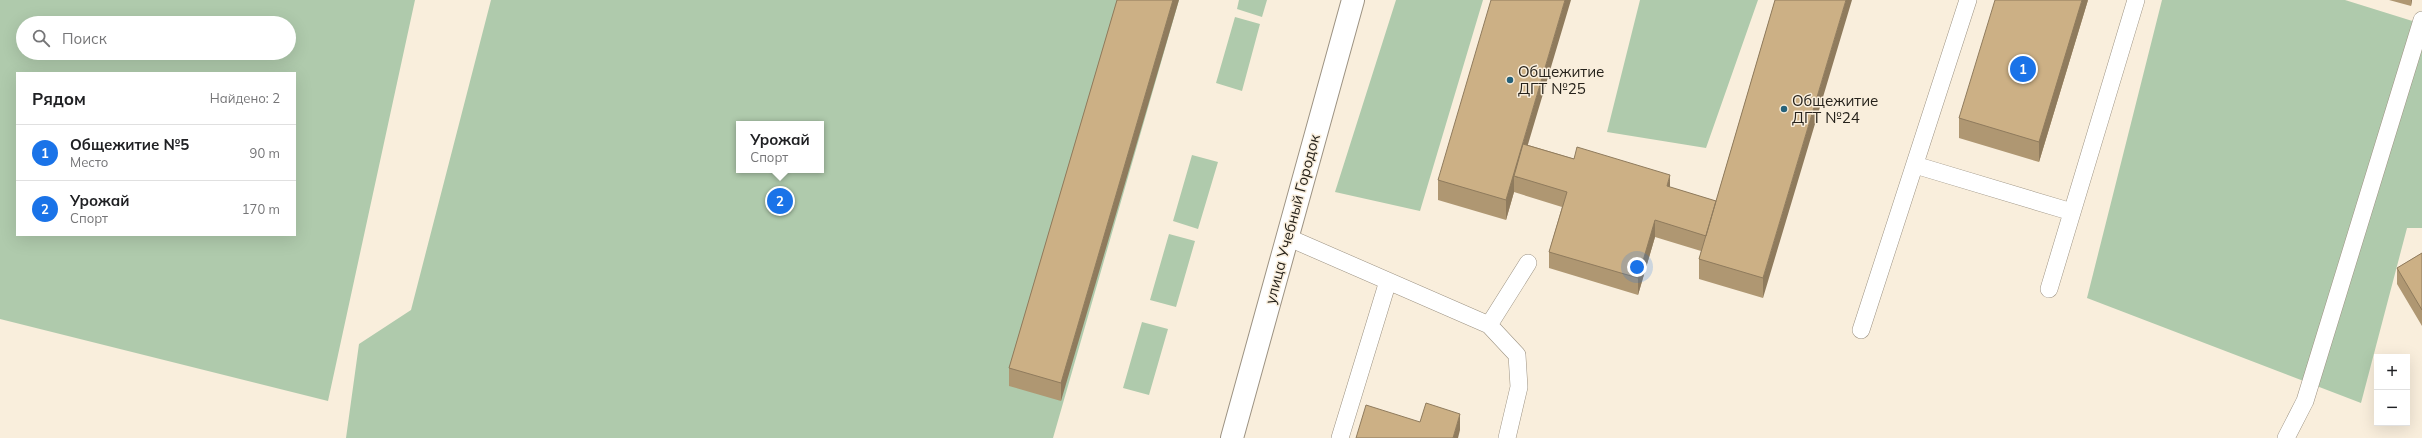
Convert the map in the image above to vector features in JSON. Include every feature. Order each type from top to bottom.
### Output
[{"type":"street","name":"улица Учебный Городок","points":[[1232,438],[1353,0]]},
{"type":"lane","points":[[1861,330],[1968,0]]},
{"type":"lane","points":[[2049,289],[2136,0]]},
{"type":"lane","points":[[2286,438],[2305,401],[2422,20]]},
{"type":"lane","points":[[1914,164],[2072,212]]},
{"type":"lane","points":[[1287,237],[1489,326],[1517,355],[1519,387],[1507,438]]},
{"type":"lane","points":[[1489,326],[1528,263]]},
{"type":"lane","points":[[1340,438],[1388,281]]},
{"type":"green space","points":[[0,0],[415,0],[328,401],[0,319]]},
{"type":"green space","points":[[491,0],[1179,0],[1053,438],[346,438],[359,344],[411,310]]},
{"type":"green space","points":[[1239,0],[1267,0],[1262,17],[1237,9]]},
{"type":"green space","points":[[1396,0],[1483,0],[1420,211],[1335,192]]},
{"type":"green space","points":[[1640,0],[1758,0],[1706,148],[1607,132]]},
{"type":"green space","points":[[2162,0],[2345,0],[2422,24],[2422,228],[2407,228],[2361,403],[2087,298]]},
{"type":"green space","points":[[1235,17],[1260,24],[1242,91],[1216,83]]},
{"type":"green space","points":[[1192,155],[1218,162],[1198,229],[1173,221]]},
{"type":"green space","points":[[1169,234],[1195,241],[1176,307],[1150,300]]},
{"type":"green space","points":[[1142,322],[1168,329],[1149,395],[1123,388]]},
{"type":"building","points":[[1117,0],[1173,0],[1061,383],[1009,368]]},
{"type":"building","name":"Общежитие ДГТ №25","points":[[1491,0],[1565,0],[1506,200],[1438,180]]},
{"type":"building","name":"Общежитие ДГТ №24","points":[[1775,0],[1846,0],[1763,278],[1699,259]]},
{"type":"building","points":[[1995,0],[2082,0],[2039,142],[1959,118]]},
{"type":"building","points":[[1523,144],[1574,159],[1577,147],[1670,175],[1667,186],[1716,201],[1706,236],[1655,220],[1638,278],[1549,252],[1567,192],[1514,176]]},
{"type":"building","points":[[2422,253],[2422,310],[2397,268]]},
{"type":"building","points":[[1426,403],[1460,414],[1453,438],[1356,438],[1366,405],[1420,422]]},
{"type":"place","name":"Общежитие №5","points":[[2023,69]]},
{"type":"place","name":"Общежитие ДГТ №25","points":[[1510,80]]},
{"type":"place","name":"Общежитие ДГТ №24","points":[[1784,109]]},
{"type":"place","name":"Урожай","points":[[780,201]]}]
